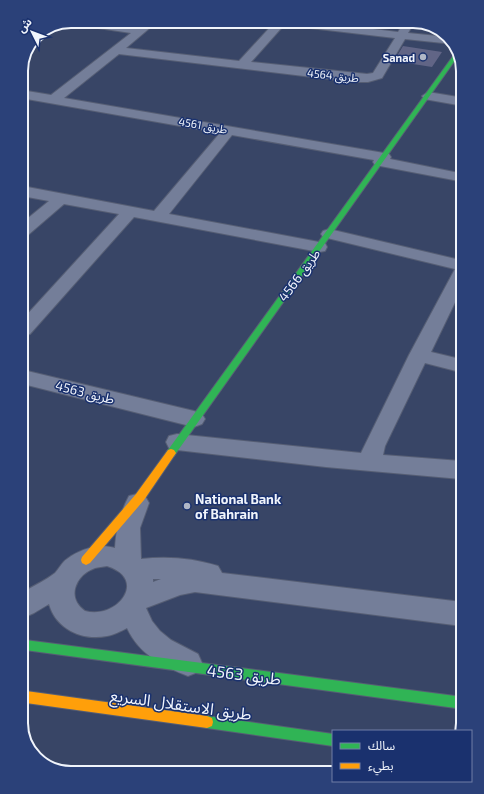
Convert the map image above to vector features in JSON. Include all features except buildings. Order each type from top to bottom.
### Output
[{"type":"street","points":[[117,28],[141,31]]},
{"type":"street","points":[[53,100],[145,28]]},
{"type":"street","points":[[242,65],[274,28]]},
{"type":"street","points":[[336,28],[443,41]]},
{"type":"street","name":"طريق 4564","points":[[116,50],[368,78],[378,75],[406,28]]},
{"type":"street","name":"طريق 4566","points":[[86,560],[140,497],[177,442],[329,234],[454,58]]},
{"type":"street","points":[[428,96],[456,101]]},
{"type":"street","name":"طريق 4561","points":[[28,97],[229,130],[382,159],[456,176]]},
{"type":"street","points":[[158,217],[229,130]]},
{"type":"street","points":[[28,192],[319,247]]},
{"type":"street","points":[[28,227],[61,198]]},
{"type":"street","points":[[28,324],[130,212]]},
{"type":"street","points":[[329,234],[456,264]]},
{"type":"street","points":[[369,463],[374,446],[456,281]]},
{"type":"street","points":[[419,355],[456,365]]},
{"type":"street","name":"طريق 4563","points":[[28,378],[194,419]]},
{"type":"street","points":[[177,442],[369,463],[456,470]]},
{"type":"street","name":"طريق 4566","points":[[132,566],[128,528],[140,497]]},
{"type":"street","points":[[277,592],[192,569],[132,566],[107,556],[86,560],[70,572],[64,580],[60,599],[64,609],[70,617],[79,622],[90,625],[102,625],[114,622],[125,616],[136,603],[178,584],[195,581],[277,592],[456,613]]},
{"type":"street","points":[[132,566],[141,584],[136,603],[141,628],[148,638],[168,653],[197,668]]},
{"type":"street","points":[[28,603],[64,580]]},
{"type":"street","name":"طريق 4563","points":[[28,644],[456,702]]},
{"type":"street","name":"طريق الاستقلال السريع","points":[[28,698],[332,740]]},
{"type":"traffic: fast","points":[[171,453],[454,58]]},
{"type":"traffic: fast","points":[[28,645],[456,702]]},
{"type":"traffic: fast","points":[[207,722],[332,740]]},
{"type":"traffic: slow","points":[[86,560],[140,497],[171,453]]},
{"type":"traffic: slow","points":[[28,697],[207,722]]},
{"type":"place","name":"Sanad","points":[[423,57]]},
{"type":"place","name":"National Bank of Bahrain","points":[[187,506]]}]
